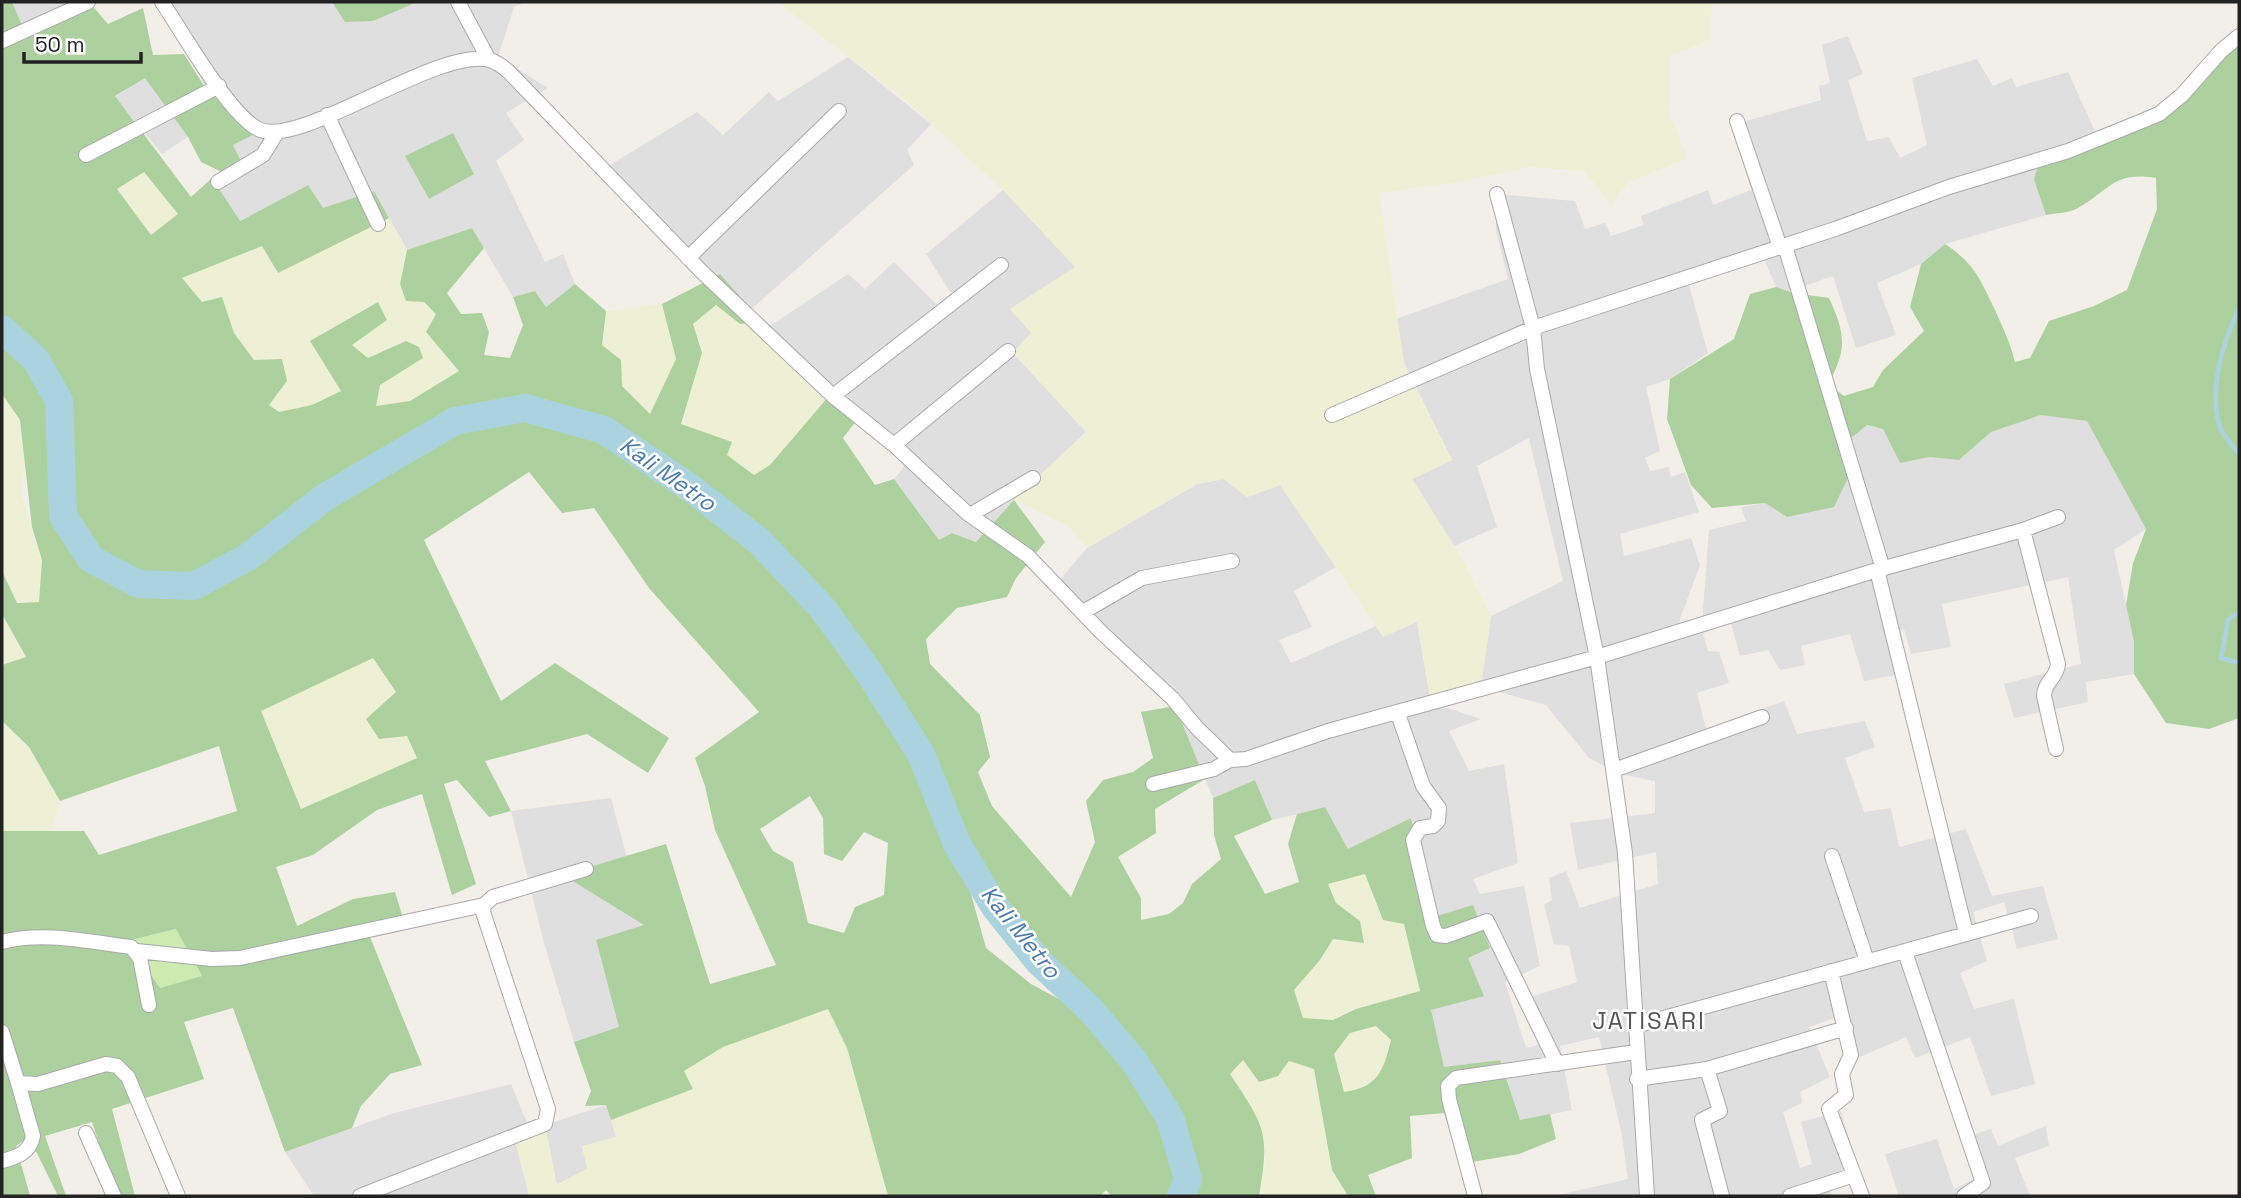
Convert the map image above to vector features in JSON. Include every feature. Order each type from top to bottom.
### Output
[{"type":"street","points":[[2,41],[88,2]]},
{"type":"street","points":[[162,2],[219,86],[247,120],[263,131],[277,132],[327,116],[453,63],[489,60],[509,71],[688,258],[833,396],[894,445],[970,515],[1028,556],[1173,699],[1205,737],[1230,760]]},
{"type":"street","points":[[459,2],[489,60]]},
{"type":"street","points":[[1332,415],[1533,328],[1782,247],[1949,187],[2068,150],[2159,114],[2182,95],[2221,51],[2239,36]]},
{"type":"street","points":[[86,155],[219,86]]},
{"type":"street","points":[[688,258],[839,111]]},
{"type":"street","points":[[327,116],[378,224]]},
{"type":"street","points":[[1737,121],[1782,247],[1880,569],[1966,933]]},
{"type":"street","points":[[218,182],[263,155],[277,132]]},
{"type":"street","points":[[1497,194],[1533,328],[1537,369],[1597,657],[1614,770],[1625,853],[1637,1079],[1647,1196]]},
{"type":"street","points":[[833,396],[1002,265]]},
{"type":"street","points":[[894,445],[1008,351]]},
{"type":"street","points":[[970,515],[1033,478]]},
{"type":"street","points":[[1153,784],[1214,769],[1230,760],[1246,759],[1328,731],[1597,657],[1880,569],[2023,530],[2058,517]]},
{"type":"street","points":[[2023,530],[2057,664],[2057,671],[2044,689],[2056,749]]},
{"type":"street","points":[[1083,612],[1142,578],[1232,561]]},
{"type":"street","points":[[1403,712],[1423,786],[1439,808],[1438,821],[1433,826],[1420,828],[1413,840],[1433,926],[1437,934],[1446,936],[1487,920],[1565,1062]]},
{"type":"street","points":[[1614,770],[1762,717]]},
{"type":"street","points":[[1832,856],[1867,961]]},
{"type":"street","points":[[2,942],[20,938],[54,937],[131,947],[137,951],[212,959],[240,958],[484,905],[494,897],[586,869]]},
{"type":"street","points":[[360,1196],[545,1124],[548,1109],[483,912],[484,905]]},
{"type":"street","points":[[1635,1027],[2031,916]]},
{"type":"street","points":[[137,951],[149,1005]]},
{"type":"street","points":[[1905,952],[1983,1183],[1964,1196]]},
{"type":"street","points":[[1831,971],[1851,1055],[1842,1074],[1847,1091],[1842,1100],[1830,1104],[1829,1109],[1862,1196]]},
{"type":"street","points":[[1637,1079],[1707,1069],[1846,1028]]},
{"type":"street","points":[[2,1032],[33,1136],[25,1152],[2,1161]]},
{"type":"street","points":[[1475,1196],[1448,1086],[1456,1078],[1636,1052]]},
{"type":"street","points":[[18,1083],[38,1084],[106,1064],[117,1066],[128,1077],[178,1196]]},
{"type":"street","points":[[1707,1069],[1720,1111],[1702,1120],[1722,1196]]},
{"type":"street","points":[[86,1133],[114,1196]]},
{"type":"street","points":[[1790,1196],[1854,1175]]},
{"type":"shaded area","points":[[12,2],[76,2],[21,25]]},
{"type":"shaded area","points":[[158,2],[526,2],[514,7],[498,57],[548,88],[506,113],[524,140],[496,161],[545,262],[563,254],[575,284],[546,307],[535,291],[513,297],[472,228],[407,250],[374,191],[323,209],[308,185],[239,221],[212,178],[241,161],[233,145],[253,135],[211,97]]},
{"type":"shaded area","points":[[1848,36],[1863,74],[1848,80],[1867,141],[1889,137],[1900,158],[1927,145],[1912,78],[1977,59],[1993,86],[2012,78],[2016,87],[2068,72],[2098,138],[2034,180],[2046,215],[1945,244],[1921,264],[1877,283],[1896,335],[1856,348],[1833,276],[1790,291],[1776,287],[1762,254],[1687,278],[1708,353],[1670,379],[1646,387],[1660,451],[1645,458],[1650,471],[1669,467],[1671,477],[1685,472],[1699,512],[1620,534],[1624,556],[1691,538],[1700,565],[1676,630],[1702,623],[1709,530],[1746,521],[1741,507],[1765,503],[1787,517],[1848,441],[1867,425],[1883,429],[1900,463],[1930,457],[1959,460],[1991,432],[2041,415],[2087,420],[2146,529],[2114,550],[2134,642],[2134,674],[2086,682],[2088,702],[2014,718],[2004,684],[2081,664],[2068,577],[1942,604],[1951,647],[1911,654],[1904,629],[1887,634],[1895,675],[1864,681],[1850,634],[1801,646],[1805,665],[1780,670],[1768,650],[1740,656],[1731,623],[1703,633],[1708,651],[1719,652],[1729,683],[1697,693],[1706,729],[1784,701],[1797,734],[1865,721],[1875,747],[1845,758],[1864,812],[1891,808],[1899,847],[1966,829],[1992,896],[2043,886],[2058,939],[2017,949],[2004,902],[1973,912],[1987,961],[1960,973],[1974,1009],[2014,999],[2035,1084],[1991,1096],[1970,1037],[1915,1058],[1906,1037],[1855,1059],[1837,1017],[1809,1027],[1830,1077],[1800,1092],[1802,1103],[1783,1112],[1800,1168],[1812,1164],[1801,1122],[1841,1111],[1857,1168],[1827,1177],[1832,1196],[1554,1196],[1628,1179],[1622,1135],[1599,1037],[1560,1046],[1572,1110],[1520,1121],[1500,1060],[1444,1067],[1430,1010],[1468,957],[1489,948],[1437,916],[1412,819],[1348,849],[1325,808],[1272,820],[1255,780],[1213,798],[1175,707],[1057,583],[1087,548],[1197,484],[1224,479],[1247,497],[1280,485],[1336,567],[1294,591],[1312,627],[1279,640],[1291,663],[1376,626],[1383,636],[1417,622],[1431,703],[1481,719],[1449,731],[1469,771],[1504,764],[1518,863],[1473,879],[1480,894],[1524,886],[1540,966],[1505,982],[1526,1048],[1550,1042],[1531,997],[1577,982],[1569,946],[1554,944],[1544,905],[1552,900],[1549,878],[1566,871],[1580,908],[1658,884],[1656,852],[1578,870],[1570,823],[1655,813],[1655,781],[1619,774],[1589,758],[1546,705],[1481,687],[1491,616],[1563,581],[1529,438],[1477,466],[1497,527],[1454,546],[1412,479],[1452,460],[1404,363],[1396,319],[1508,279],[1496,230],[1497,194],[1575,201],[1585,229],[1605,223],[1611,236],[1644,225],[1641,216],[1708,190],[1713,205],[1751,190],[1732,125],[1821,100],[1819,86],[1830,83],[1822,45]]},
{"type":"shaded area","points":[[848,57],[931,124],[907,150],[914,165],[747,313],[602,170],[697,112],[723,135],[769,92],[778,101]]},
{"type":"shaded area","points":[[145,77],[188,137],[162,154],[115,97]]},
{"type":"shaded area","points":[[1003,190],[1076,267],[1031,333],[1013,353],[1086,432],[1014,500],[976,542],[953,533],[939,540],[894,479],[909,461],[764,330],[848,274],[865,289],[894,262],[941,309],[954,298],[926,254]]},
{"type":"shaded area","points":[[611,798],[645,925],[596,940],[620,1028],[574,1042],[544,943],[511,811]]},
{"type":"shaded area","points":[[511,1084],[530,1130],[514,1136],[529,1196],[314,1196],[285,1152],[394,1113]]},
{"type":"shaded area","points":[[606,1105],[617,1137],[587,1169],[556,1185],[545,1125]]},
{"type":"shaded area","points":[[2046,1126],[2049,1146],[2015,1158],[2030,1196],[1979,1196],[1977,1191],[1966,1196],[1899,1196],[1885,1154],[1937,1139],[1954,1189],[1986,1173],[1969,1136],[1991,1129],[1998,1146]]},
{"type":"green space","points":[[2,2],[12,2],[22,25],[89,2],[108,24],[143,8],[153,55],[184,54],[211,97],[219,98],[253,132],[253,135],[233,145],[241,161],[222,172],[201,162],[188,137],[145,78],[115,96],[191,197],[212,178],[240,221],[308,185],[323,208],[374,191],[389,218],[278,273],[262,246],[182,278],[202,302],[222,297],[234,333],[254,360],[282,359],[287,381],[269,405],[279,412],[312,405],[341,391],[310,341],[378,302],[387,320],[352,345],[368,358],[406,341],[419,347],[423,358],[380,385],[376,406],[410,401],[459,371],[426,332],[436,314],[424,302],[406,301],[400,284],[407,250],[472,228],[484,248],[447,293],[461,314],[482,313],[489,332],[484,355],[510,358],[523,325],[513,297],[535,291],[546,307],[575,284],[606,311],[602,345],[621,360],[622,386],[650,414],[676,359],[662,304],[720,274],[753,311],[755,322],[740,324],[716,305],[693,324],[702,353],[681,424],[732,442],[727,455],[754,475],[770,465],[835,389],[860,416],[843,438],[875,485],[894,479],[939,540],[952,533],[976,542],[1014,500],[1045,542],[1016,578],[1007,597],[957,608],[926,639],[930,664],[980,715],[990,757],[978,772],[992,806],[1071,897],[1095,842],[1086,801],[1103,780],[1133,772],[1153,758],[1141,712],[1175,706],[1205,779],[1155,809],[1156,833],[1118,857],[1141,898],[1141,920],[1169,914],[1183,903],[1192,884],[1221,859],[1214,835],[1213,798],[1255,780],[1272,820],[1234,836],[1265,894],[1299,882],[1288,844],[1297,814],[1325,807],[1348,849],[1411,818],[1437,916],[1473,905],[1490,948],[1468,958],[1484,996],[1431,1010],[1444,1067],[1500,1060],[1520,1120],[1550,1114],[1556,1139],[1519,1154],[1460,1164],[1444,1113],[1410,1116],[1412,1158],[1368,1175],[1376,1196],[1348,1196],[1332,1170],[1314,1069],[1289,1061],[1278,1076],[1259,1082],[1243,1060],[1230,1074],[1251,1106],[1262,1131],[1264,1157],[1259,1196],[1112,1196],[1106,1190],[1100,1196],[888,1196],[847,1048],[828,1009],[723,1047],[684,1071],[693,1089],[611,1120],[606,1105],[585,1106],[591,1091],[574,1042],[619,1027],[596,940],[644,925],[563,875],[666,844],[710,984],[776,965],[715,830],[705,786],[695,758],[759,712],[649,588],[594,508],[562,513],[529,472],[424,540],[501,701],[555,663],[669,738],[648,773],[587,734],[485,761],[511,811],[489,817],[457,780],[444,784],[476,884],[452,895],[422,794],[377,810],[313,855],[276,867],[297,926],[353,899],[395,892],[404,921],[370,937],[422,1065],[390,1074],[361,1106],[352,1128],[285,1152],[233,1008],[184,1022],[204,1079],[112,1109],[135,1196],[116,1196],[92,1122],[45,1136],[66,1196],[58,1196],[29,1137],[16,1146],[30,1196],[2,1196],[2,831],[84,831],[99,855],[237,811],[219,746],[60,801],[29,747],[2,721],[2,665],[26,657],[2,614],[2,571],[17,603],[39,602],[42,560],[32,527],[20,420],[2,394]],"holes":[[[144,172],[178,214],[151,235],[117,189]],[[373,658],[396,692],[366,719],[379,739],[407,736],[417,758],[301,809],[261,711]],[[810,796],[823,818],[824,854],[842,861],[864,832],[888,843],[884,895],[855,907],[844,933],[808,923],[793,862],[773,851],[760,829]],[[958,847],[995,907],[1039,962],[1089,1008],[1085,1013],[1031,984],[986,948]],[[1365,874],[1383,920],[1404,924],[1420,991],[1356,1009],[1333,1020],[1303,1018],[1294,990],[1320,960],[1333,939],[1364,943],[1360,921],[1336,903],[1328,884]],[[176,929],[202,976],[160,988],[127,941]],[[1376,1026],[1391,1040],[1382,1069],[1377,1076],[1372,1082],[1355,1090],[1344,1092],[1334,1054],[1350,1033]]]},
{"type":"green space","points":[[332,2],[417,2],[373,21],[345,22]]},
{"type":"green space","points":[[777,2],[1715,2],[1711,7],[1709,40],[1670,56],[1669,114],[1688,158],[1629,182],[1611,204],[1584,171],[1530,167],[1457,182],[1379,193],[1404,363],[1452,460],[1412,479],[1460,555],[1491,616],[1481,687],[1431,703],[1417,622],[1383,637],[1280,485],[1247,497],[1224,479],[1197,484],[1087,548],[1068,526],[1014,500],[1086,432],[1013,353],[1031,333],[1010,309],[1075,267],[1003,190],[904,99]]},
{"type":"green space","points":[[2239,36],[2239,718],[2209,729],[2166,723],[2134,674],[2134,642],[2126,605],[2133,563],[2146,529],[2087,421],[2041,415],[1991,432],[1959,460],[1930,457],[1900,463],[1883,429],[1867,425],[1848,441],[1849,476],[1834,507],[1787,517],[1765,503],[1712,508],[1691,485],[1667,419],[1670,379],[1734,339],[1750,294],[1776,287],[1794,293],[1829,298],[1842,341],[1839,361],[1828,384],[1844,396],[1873,387],[1883,370],[1924,331],[1910,307],[1921,264],[1945,244],[1970,265],[1980,281],[2004,329],[2015,362],[2030,358],[2049,321],[2094,306],[2127,290],[2157,209],[2156,178],[2142,176],[2122,179],[2078,208],[2046,215],[2034,180],[2040,158],[2159,114]]},
{"type":"green space","points":[[453,133],[474,174],[429,199],[405,156]]},
{"type":"green space","points":[[143,172],[178,214],[151,236],[117,189]]},
{"type":"green space","points":[[389,218],[407,250],[400,284],[437,314],[426,332],[460,371],[410,401],[375,406],[380,385],[368,358],[351,345],[387,320],[377,302],[310,341],[341,391],[312,405],[279,412],[269,405],[254,360],[234,333],[222,298],[202,302],[181,278],[263,246],[278,273]]},
{"type":"green space","points":[[662,304],[676,359],[650,415],[622,386],[621,360],[602,345],[606,311]]},
{"type":"green space","points":[[716,305],[740,324],[755,322],[835,389],[770,465],[754,475],[727,455],[731,442],[680,424],[702,353],[693,324]]},
{"type":"green space","points":[[2,394],[20,420],[25,460],[21,495],[42,560],[39,602],[17,603],[2,571]]},
{"type":"green space","points":[[2,614],[26,657],[2,665]]},
{"type":"green space","points":[[373,657],[397,692],[366,719],[407,735],[418,758],[301,809],[260,711]]},
{"type":"green space","points":[[2,721],[29,747],[60,801],[51,831],[2,831]]},
{"type":"green space","points":[[1364,873],[1383,920],[1404,924],[1420,991],[1356,1009],[1333,1020],[1302,1018],[1294,990],[1320,960],[1333,939],[1360,921],[1336,903],[1328,884]]},
{"type":"green space","points":[[177,929],[202,977],[160,988],[126,941]]},
{"type":"green space","points":[[828,1009],[847,1048],[888,1196],[529,1196],[514,1136],[545,1125],[557,1185],[587,1169],[582,1146],[616,1137],[611,1120],[692,1089],[684,1071],[723,1047]]},
{"type":"green space","points":[[1376,1026],[1391,1040],[1384,1069],[1365,1089],[1344,1092],[1334,1054],[1350,1033]]},
{"type":"green space","points":[[1243,1060],[1278,1076],[1289,1061],[1314,1069],[1332,1170],[1348,1196],[1259,1196],[1266,1158],[1230,1074]]},
{"type":"waterway","points":[[2239,309],[2219,366],[2216,398],[2220,427],[2239,454]]},
{"type":"waterway","name":"Kali Metro","points":[[2,329],[36,360],[59,401],[63,516],[91,559],[138,584],[194,586],[248,557],[325,497],[455,421],[525,408],[604,430],[692,489],[760,542],[823,609],[868,671],[921,754],[957,844],[995,907],[1039,962],[1090,1009],[1134,1061],[1170,1118],[1188,1179],[1181,1196]]},
{"type":"waterway","points":[[2239,612],[2228,620],[2221,658],[2239,663]]},
{"type":"district","name":"JATISARI","points":[[1649,1020]]}]
